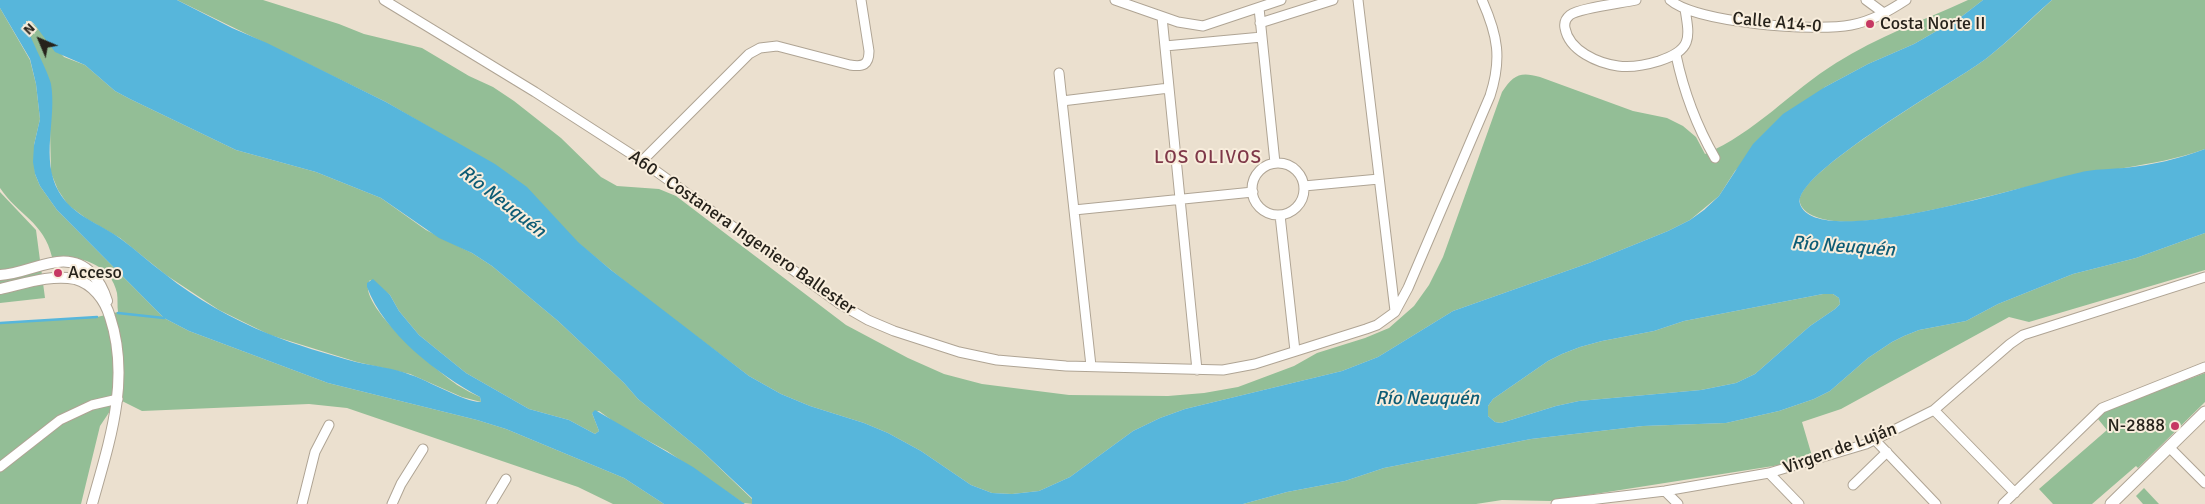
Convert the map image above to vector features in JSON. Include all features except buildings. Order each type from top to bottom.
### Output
[{"type":"main road","points":[[2111,504],[2205,412]]},
{"type":"street","name":"A60 - Costanera Ingeniero Ballester","points":[[384,0],[535,92],[642,161],[813,286],[868,320],[894,331],[959,352],[997,360],[1031,364],[1197,370],[1239,368],[1366,330],[1377,325],[1395,312]]},
{"type":"street","points":[[642,161],[749,54],[760,48],[777,46],[850,65],[860,66],[866,64],[869,59],[869,52],[861,0]]},
{"type":"street","points":[[1115,0],[1132,3],[1178,22],[1204,26],[1281,0]]},
{"type":"street","points":[[1260,23],[1333,0]]},
{"type":"street","points":[[1358,0],[1395,312]]},
{"type":"street","points":[[1395,312],[1416,270],[1496,79],[1498,51],[1490,18],[1482,0]]},
{"type":"street","points":[[1636,0],[1573,13],[1565,21],[1564,26],[1568,38],[1578,49],[1593,58],[1619,66],[1647,64],[1676,55],[1685,44],[1688,37],[1685,8]]},
{"type":"street","name":"Calle A14-0","points":[[1670,0],[1698,13],[1737,20],[1818,27],[1852,25],[1885,14],[1906,0]]},
{"type":"street","points":[[1866,0],[1885,14]]},
{"type":"street","points":[[1258,8],[1275,163]]},
{"type":"street","points":[[1162,17],[1197,370]]},
{"type":"street","points":[[1165,46],[1262,37]]},
{"type":"street","points":[[1676,55],[1690,109],[1715,158]]},
{"type":"street","points":[[1058,73],[1091,366]]},
{"type":"street","points":[[1062,100],[1169,88]]},
{"type":"street","points":[[1275,163],[1283,164],[1298,172],[1304,186],[1301,202],[1296,209],[1280,215],[1263,211],[1257,205],[1253,192],[1254,179],[1259,172],[1266,166],[1275,163]]},
{"type":"street","points":[[1304,186],[1379,179]]},
{"type":"street","points":[[1074,210],[1253,192]]},
{"type":"street","points":[[1280,215],[1295,351]]},
{"type":"street","points":[[0,275],[14,274],[57,262],[79,264],[91,272],[102,287],[120,368],[118,399],[110,440],[92,504]]},
{"type":"street","name":"Virgen de Luján","points":[[1556,504],[1665,491],[1769,473],[1875,440],[1934,410],[2023,335],[2205,278]]},
{"type":"street","points":[[0,289],[46,279],[76,280],[94,289],[109,314]]},
{"type":"street","points":[[2003,504],[2102,408],[2205,368]]},
{"type":"street","points":[[0,467],[60,420],[92,405],[118,399]]},
{"type":"street","points":[[1934,410],[2014,493]]},
{"type":"street","points":[[302,504],[315,452],[329,425]]},
{"type":"street","points":[[1875,440],[1936,504]]},
{"type":"street","points":[[2169,447],[2205,483]]},
{"type":"street","points":[[392,504],[401,484],[423,449]]},
{"type":"street","points":[[1853,486],[1887,452]]},
{"type":"street","points":[[1769,473],[1799,504]]},
{"type":"street","points":[[491,504],[506,479]]},
{"type":"street","points":[[1665,491],[1678,504]]},
{"type":"green space","points":[[177,0],[263,0],[339,24],[364,34],[422,48],[469,76],[493,87],[514,101],[561,138],[601,177],[617,186],[659,189],[676,196],[846,325],[908,358],[944,374],[982,384],[1069,395],[1168,396],[1204,393],[1238,387],[1294,366],[1317,353],[1365,338],[1389,328],[1414,306],[1429,285],[1443,257],[1502,92],[1518,76],[1533,75],[1633,111],[1667,118],[1683,126],[1696,137],[1705,154],[1740,135],[1820,74],[1852,54],[1884,37],[1968,0],[1983,0],[1961,17],[1914,44],[1868,64],[1825,87],[1735,171],[1719,196],[1690,220],[1668,231],[1589,263],[1453,311],[1378,357],[1342,371],[1185,409],[1160,418],[1133,431],[1070,477],[1039,491],[1012,494],[992,493],[971,485],[921,451],[888,433],[864,423],[810,406],[781,394],[749,376],[644,297],[456,143],[386,102]]},
{"type":"green space","points":[[2052,0],[2205,0],[2205,149],[2165,160],[2035,185],[1928,211],[1884,219],[1855,222],[1827,220],[1818,218],[1804,209],[1800,203],[1804,189],[1822,171],[1881,127],[1987,58]]},
{"type":"green space","points":[[0,8],[30,60],[36,84],[40,119],[34,145],[35,174],[40,186],[57,210],[164,318],[189,331],[328,383],[506,429],[624,478],[664,504],[613,504],[578,487],[347,408],[309,404],[142,411],[118,399],[100,426],[81,504],[0,504],[0,323],[97,317],[118,312],[117,293],[114,283],[108,274],[92,263],[72,258],[52,257],[43,235],[37,227],[0,188]]},
{"type":"green space","points":[[27,21],[35,25],[64,57],[85,65],[115,91],[130,99],[236,150],[316,172],[381,198],[426,230],[472,253],[492,266],[558,321],[624,383],[638,399],[702,451],[752,499],[753,504],[743,503],[667,451],[617,424],[599,411],[592,413],[599,431],[595,434],[569,420],[529,409],[466,373],[419,335],[399,311],[390,295],[370,280],[368,291],[374,305],[401,337],[435,368],[459,386],[480,397],[481,402],[462,397],[410,374],[357,362],[270,335],[219,310],[166,275],[120,238],[87,219],[68,205],[58,190],[51,173],[50,129],[26,26]]},
{"type":"green space","points":[[0,192],[36,230],[45,298],[0,303]]},
{"type":"green space","points":[[2205,233],[2205,270],[2029,322],[2009,317],[1841,409],[1802,422],[1812,456],[1786,464],[1550,501],[1502,500],[1476,504],[1243,504],[1287,492],[1345,481],[1384,468],[1531,439],[1643,426],[1726,423],[1779,411],[1814,399],[1830,391],[1868,358],[1904,336],[1919,330],[1966,321],[1998,304],[2073,274],[2136,258]]},
{"type":"green space","points":[[1823,294],[1833,294],[1839,298],[1840,304],[1810,326],[1755,374],[1736,383],[1701,390],[1579,401],[1501,423],[1495,422],[1488,416],[1488,406],[1493,399],[1548,361],[1580,347],[1654,331],[1684,321]]},
{"type":"green space","points":[[2205,373],[2205,402],[2138,468],[2136,466],[2092,504],[2053,504],[2039,489],[2107,430],[2098,419],[2107,410]]},
{"type":"green space","points":[[2144,488],[2159,504],[2143,504],[2136,496]]},
{"type":"water","name":"Río Neuquén","points":[[0,0],[177,0],[232,28],[267,43],[386,102],[495,164],[527,187],[578,242],[611,270],[749,376],[781,394],[810,406],[864,423],[888,433],[921,451],[971,485],[992,493],[1012,494],[1039,491],[1070,477],[1133,431],[1160,418],[1185,409],[1342,371],[1378,357],[1453,311],[1589,263],[1668,231],[1690,220],[1719,196],[1753,144],[1783,114],[1825,87],[1868,64],[1914,44],[1961,17],[1983,0],[2052,0],[1987,58],[1880,127],[1821,171],[1804,190],[1800,204],[1816,218],[1846,221],[1887,218],[1983,198],[2087,171],[2155,163],[2205,149],[2205,233],[2136,258],[2073,274],[1998,304],[1966,321],[1919,330],[1892,342],[1868,358],[1830,391],[1814,399],[1779,411],[1726,423],[1643,426],[1531,439],[1384,468],[1345,481],[1287,492],[1243,504],[752,504],[752,498],[702,451],[638,399],[624,383],[558,321],[492,266],[472,253],[439,238],[381,198],[316,172],[236,150],[130,99],[115,91],[85,65],[55,52],[35,25],[31,21],[26,21],[29,33],[51,84],[50,153],[53,179],[65,200],[79,213],[113,233],[189,292],[242,322],[301,346],[356,362],[404,373],[466,399],[481,402],[480,397],[447,377],[414,351],[399,336],[375,304],[367,287],[367,283],[373,279],[390,295],[399,311],[419,335],[466,373],[529,409],[569,420],[595,434],[599,431],[592,413],[595,410],[693,467],[745,504],[664,504],[624,478],[506,429],[328,383],[189,331],[164,318],[57,210],[40,186],[33,162],[34,145],[40,119],[36,84],[30,59],[0,8]],"holes":[[[1823,294],[1833,294],[1839,298],[1840,304],[1835,309],[1810,326],[1755,374],[1736,383],[1701,390],[1579,401],[1501,423],[1495,422],[1488,416],[1488,406],[1493,399],[1548,361],[1580,347],[1654,331],[1684,321]]]},
{"type":"waterway","points":[[118,313],[164,318]]},
{"type":"waterway","points":[[0,323],[97,317]]},
{"type":"place","name":"Costa Norte II","points":[[1870,24]]},
{"type":"place","name":"Acceso","points":[[58,273]]},
{"type":"place","name":"N-2888","points":[[2175,426]]},
{"type":"district","name":"LOS OLIVOS","points":[[1208,158]]}]
